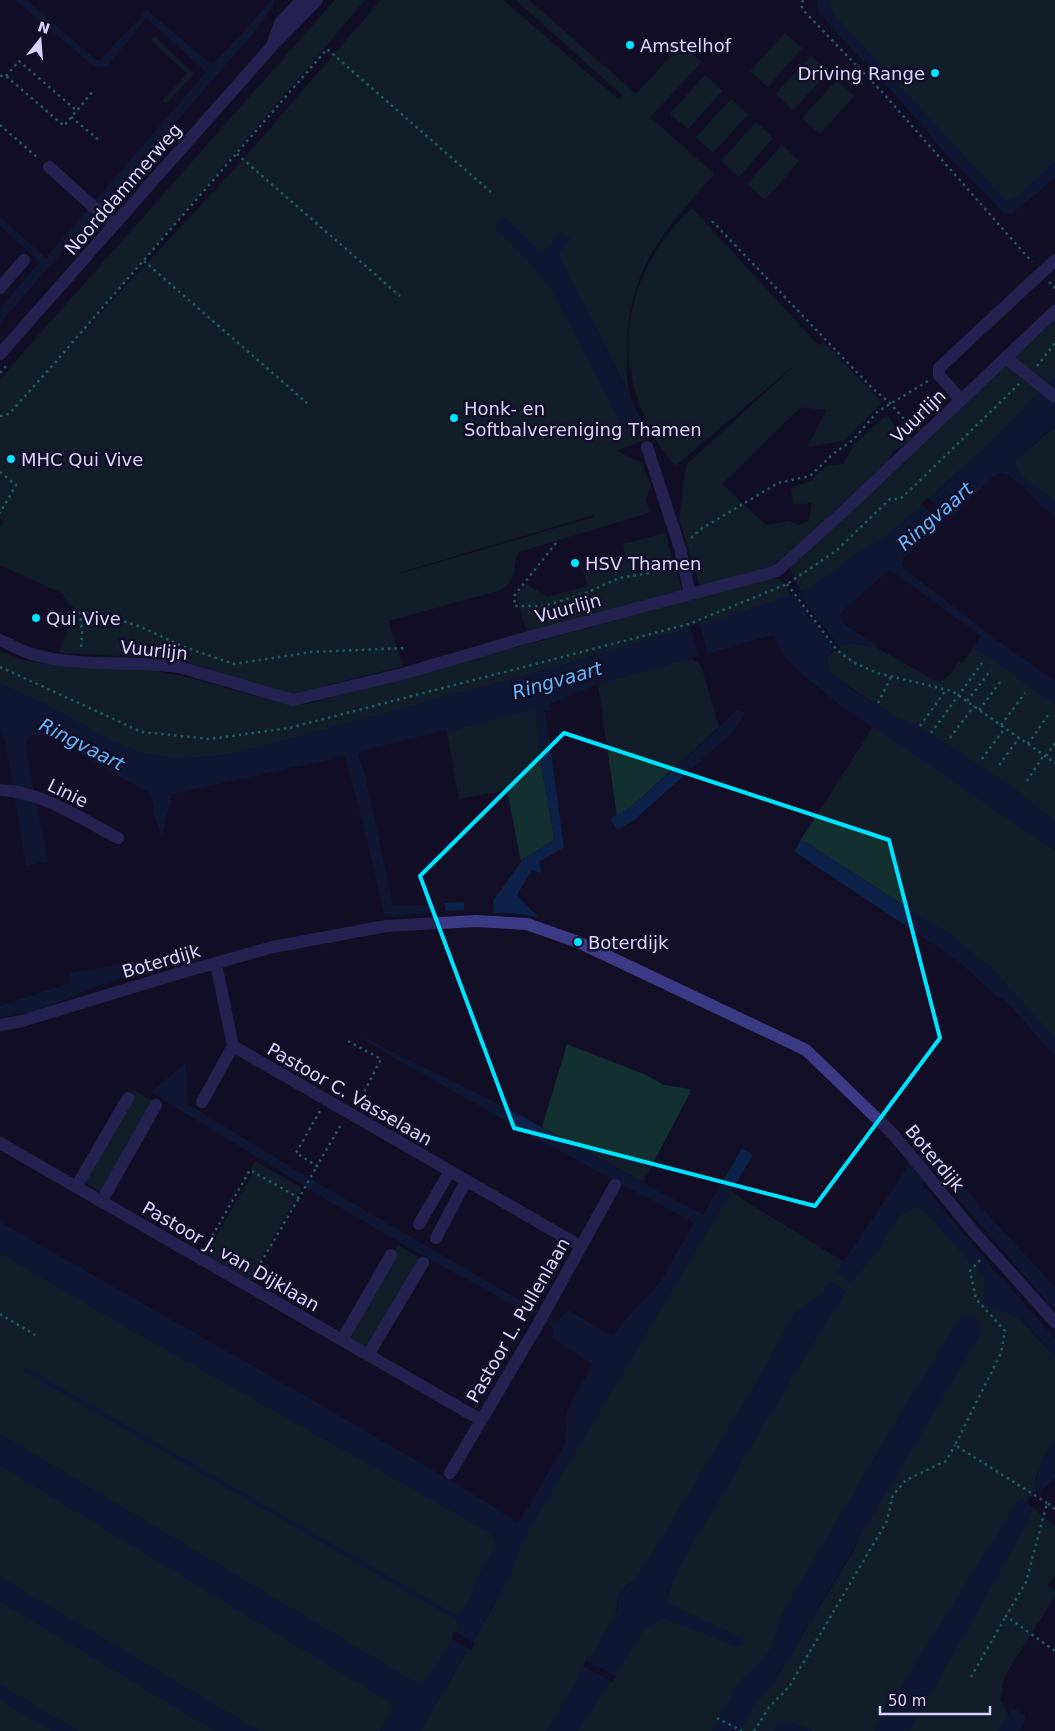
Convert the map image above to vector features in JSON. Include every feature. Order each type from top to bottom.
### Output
[{"type":"street","name":"Noorddammerweg","points":[[0,354],[309,2]]},
{"type":"street","points":[[49,167],[114,225]]},
{"type":"street","points":[[0,288],[24,260]]},
{"type":"street","points":[[960,399],[939,375],[939,368],[1055,260]]},
{"type":"street","name":"Vuurlijn","points":[[0,640],[30,654],[53,659],[161,665],[179,668],[292,700],[402,674],[525,638],[777,571],[921,439],[960,399],[1055,311]]},
{"type":"street","points":[[1005,357],[1055,397]]},
{"type":"street","points":[[647,447],[680,548],[690,594]]},
{"type":"street","name":"Linie","points":[[5,790],[38,797],[118,838]]},
{"type":"street","name":"Boterdijk","points":[[0,1025],[22,1022],[273,948],[386,926],[476,921],[527,924],[578,942],[806,1050],[893,1134],[973,1231],[1055,1322]]},
{"type":"street","points":[[202,1102],[233,1046],[216,964]]},
{"type":"street","name":"Pastoor C. Vasselaan","points":[[233,1046],[580,1246]]},
{"type":"street","points":[[76,1187],[128,1098]]},
{"type":"street","points":[[102,1202],[156,1105]]},
{"type":"street","name":"Pastoor J. van Dijklaan","points":[[0,1143],[481,1420]]},
{"type":"street","points":[[419,1224],[450,1171]]},
{"type":"street","points":[[436,1238],[466,1181]]},
{"type":"street","name":"Pastoor L. Pullenlaan","points":[[450,1473],[537,1326],[615,1185]]},
{"type":"street","points":[[342,1340],[391,1255]]},
{"type":"street","points":[[368,1355],[423,1263]]},
{"type":"path","points":[[803,0],[801,5],[803,10],[883,93],[1055,288]]},
{"type":"path","points":[[0,416],[9,414],[327,49],[492,193]]},
{"type":"path","points":[[6,76],[19,61],[77,110]]},
{"type":"path","points":[[0,76],[6,76],[64,126],[94,90]]},
{"type":"path","points":[[71,117],[100,141]]},
{"type":"path","points":[[0,125],[49,167]]},
{"type":"path","points":[[237,154],[400,296]]},
{"type":"path","points":[[712,221],[872,388],[890,403],[921,439]]},
{"type":"path","points":[[144,260],[307,403]]},
{"type":"path","points":[[556,543],[514,596],[515,606],[544,606],[586,593],[619,578],[651,573],[701,529],[778,483],[810,476],[833,454],[854,439],[877,412],[939,375]]},
{"type":"path","points":[[0,472],[16,485],[0,513]]},
{"type":"path","points":[[792,592],[837,650],[853,662],[877,674],[946,690],[958,695],[1055,763]]},
{"type":"path","points":[[68,614],[71,610],[116,619],[140,627],[184,647],[234,664],[312,652],[407,648]]},
{"type":"path","points":[[80,612],[82,633],[80,661]]},
{"type":"path","points":[[931,733],[982,663]]},
{"type":"path","points":[[967,701],[990,670]]},
{"type":"path","points":[[878,703],[891,677]]},
{"type":"path","points":[[979,710],[1001,681]]},
{"type":"path","points":[[920,726],[946,690]]},
{"type":"path","points":[[1001,725],[1025,693]]},
{"type":"path","points":[[950,738],[974,706]]},
{"type":"path","points":[[1028,744],[1050,712]]},
{"type":"path","points":[[982,759],[1005,728]]},
{"type":"path","points":[[999,765],[1019,738]]},
{"type":"path","points":[[1026,781],[1055,743]]},
{"type":"path","points":[[247,1285],[317,1166]]},
{"type":"path","points":[[199,1258],[250,1170],[299,1198]]},
{"type":"path","points":[[754,1731],[770,1706],[789,1687],[887,1521],[893,1495],[906,1480],[946,1461],[1001,1353],[1005,1331],[976,1299],[970,1271],[986,1254]]},
{"type":"path","points":[[0,1314],[35,1335]]},
{"type":"path","points":[[955,1445],[1047,1502],[1055,1509]]},
{"type":"path","points":[[971,1676],[1026,1582],[1047,1502]]},
{"type":"path","points":[[1006,1616],[1055,1651]]},
{"type":"path","points":[[717,1718],[742,1731]]},
{"type":"highlighted area","points":[[564,733],[889,840],[940,1038],[815,1206],[514,1128],[420,876]]},
{"type":"green space","points":[[335,0],[365,0],[71,345],[239,164],[381,0],[503,0],[619,100],[622,95],[516,0],[529,0],[636,94],[679,47],[685,52],[688,50],[702,62],[650,117],[714,174],[665,233],[652,252],[642,273],[634,295],[629,320],[627,373],[631,398],[558,254],[570,239],[560,232],[542,255],[504,217],[495,227],[540,274],[553,292],[624,429],[645,428],[650,438],[616,451],[642,463],[651,486],[645,501],[650,510],[648,513],[519,552],[511,581],[501,590],[388,621],[403,666],[293,694],[180,660],[59,653],[75,609],[63,597],[64,594],[0,565],[0,526],[5,522],[0,518],[0,419],[3,417],[0,416],[0,379]],"holes":[[[594,515],[594,517],[399,574],[398,573]]]},
{"type":"green space","points":[[830,0],[1055,0],[1055,162],[1020,195],[1008,202],[835,16],[829,4]]},
{"type":"green space","points":[[785,33],[802,48],[768,87],[750,71]]},
{"type":"green space","points":[[154,36],[194,74],[166,104],[162,101],[187,74],[151,40]]},
{"type":"green space","points":[[811,56],[828,72],[793,110],[776,94]]},
{"type":"green space","points":[[705,75],[722,91],[688,129],[670,114]]},
{"type":"green space","points":[[837,80],[854,96],[820,134],[802,118]]},
{"type":"green space","points":[[731,99],[748,114],[713,153],[696,137]]},
{"type":"green space","points":[[756,122],[773,138],[739,177],[721,161]]},
{"type":"green space","points":[[782,145],[799,161],[765,200],[747,184]]},
{"type":"green space","points":[[692,208],[818,345],[824,343],[882,402],[846,440],[807,447],[827,410],[801,407],[722,484],[766,525],[789,521],[798,525],[809,521],[812,503],[793,504],[791,488],[810,481],[826,466],[843,464],[855,443],[887,415],[900,434],[915,439],[893,451],[889,462],[773,566],[700,586],[679,519],[686,465],[802,359],[675,466],[651,430],[636,395],[630,366],[629,337],[632,308],[641,281],[654,255],[671,230]]},
{"type":"green space","points":[[1055,318],[1055,378],[1037,394],[992,442],[920,508],[883,538],[811,587],[801,591],[789,567]]},
{"type":"green space","points":[[1055,427],[1055,502],[1023,477],[1014,464],[1017,459]]},
{"type":"green space","points":[[665,533],[682,590],[527,633],[516,595],[526,584],[547,597],[588,586],[582,569],[626,557],[623,544]]},
{"type":"green space","points":[[772,575],[784,584],[790,596],[707,623],[541,671],[225,755],[173,759],[139,752],[108,739],[43,703],[0,684],[0,651],[25,661],[40,663],[128,668],[159,672],[190,678],[277,702],[294,705],[308,704],[665,607]]},
{"type":"green space","points":[[851,643],[875,647],[936,681],[947,678],[974,647],[1055,704],[1055,822],[1019,792],[927,731],[895,717],[832,675],[827,657],[841,645]]},
{"type":"green space","points":[[691,658],[701,666],[719,727],[632,806],[617,816],[598,684]]},
{"type":"green space","points":[[535,708],[542,769],[554,840],[521,862],[507,790],[459,799],[447,732]]},
{"type":"green space","points":[[873,727],[1055,850],[1055,1038],[992,969],[953,937],[807,843],[800,841]]},
{"type":"green space","points":[[567,1044],[646,1075],[664,1085],[690,1089],[690,1093],[643,1182],[542,1127]]},
{"type":"green space","points":[[133,1090],[160,1105],[103,1193],[84,1182]]},
{"type":"green space","points":[[255,1161],[302,1188],[249,1279],[206,1254],[254,1171],[251,1169]]},
{"type":"green space","points":[[731,1192],[844,1262],[837,1272],[850,1284],[878,1251],[902,1213],[916,1207],[924,1210],[984,1278],[988,1308],[1004,1311],[1019,1318],[1055,1357],[1055,1440],[1046,1453],[1035,1478],[1035,1491],[1026,1502],[1022,1499],[873,1731],[812,1731],[793,1723],[774,1731],[740,1731],[753,1706],[773,1684],[854,1550],[958,1322],[903,1410],[782,1614],[771,1649],[761,1662],[736,1685],[730,1700],[712,1731],[578,1731],[642,1632],[662,1617],[739,1647],[742,1638],[666,1603],[676,1574],[690,1547],[845,1292],[830,1281],[821,1295],[795,1313],[758,1380],[649,1559],[635,1579],[619,1593],[615,1616],[547,1731],[420,1731],[495,1604],[525,1536]]},
{"type":"green space","points":[[398,1245],[422,1259],[369,1350],[348,1338]]},
{"type":"green space","points":[[0,1253],[128,1328],[489,1532],[495,1541],[496,1547],[479,1575],[473,1592],[456,1619],[459,1625],[456,1635],[423,1683],[416,1683],[0,1434]]},
{"type":"green space","points":[[0,1465],[393,1704],[390,1715],[380,1731],[259,1731],[0,1577]]},
{"type":"green space","points":[[1033,1508],[1055,1526],[1055,1575],[1048,1585],[1055,1591],[1055,1596],[1004,1677],[1000,1699],[1008,1715],[998,1731],[909,1731],[1029,1520]]},
{"type":"green space","points":[[0,1601],[215,1731],[78,1731],[0,1685]]},
{"type":"green space","points":[[0,1699],[51,1731],[0,1731]]},
{"type":"water","points":[[15,0],[27,0],[96,60],[100,60],[147,10],[212,65],[271,0],[274,0],[271,9],[256,30],[0,323],[0,309],[40,262],[0,226],[0,217],[46,258],[205,73],[203,69],[146,18],[107,67],[96,68]]},
{"type":"water","points":[[817,0],[830,0],[829,4],[835,16],[1004,199],[1008,201],[1020,195],[1055,162],[1055,178],[1011,214],[1005,214],[948,156],[895,94],[818,11]]},
{"type":"water","points":[[504,216],[542,254],[560,232],[570,239],[558,255],[599,333],[645,428],[624,429],[553,292],[540,274],[495,227]]},
{"type":"water","name":"Ringvaart","points":[[1055,378],[1055,425],[1017,459],[1014,464],[1023,477],[1055,502],[1055,517],[1035,500],[1021,484],[1008,475],[1001,473],[995,475],[903,558],[902,565],[907,571],[994,638],[1055,681],[1055,704],[974,647],[981,636],[893,572],[888,571],[841,612],[839,617],[846,626],[877,645],[875,647],[855,644],[843,645],[827,657],[832,675],[843,684],[895,717],[927,731],[1019,792],[1055,822],[1055,850],[840,705],[795,668],[780,650],[774,636],[769,636],[598,684],[549,704],[552,710],[545,711],[564,847],[539,862],[540,873],[532,870],[517,895],[538,917],[513,913],[494,913],[493,901],[523,859],[551,842],[554,837],[542,769],[535,709],[447,732],[445,730],[361,751],[358,754],[365,775],[393,906],[430,905],[431,913],[396,917],[385,916],[345,756],[172,794],[162,837],[155,818],[151,794],[54,739],[41,735],[28,737],[25,746],[48,861],[26,866],[5,740],[0,729],[0,684],[43,703],[108,739],[139,752],[173,759],[225,755],[541,671],[683,630],[790,596],[811,587],[883,538],[920,508],[992,442],[1037,394]]},
{"type":"water","points":[[737,709],[745,713],[732,733],[634,820],[618,830],[610,819],[632,806],[715,732]]},
{"type":"water","points":[[800,841],[807,843],[953,937],[992,969],[1055,1038],[1055,1056],[1005,1000],[996,996],[956,959],[796,853],[795,850]]},
{"type":"water","points":[[464,902],[464,910],[446,911],[444,903]]},
{"type":"water","points":[[168,954],[169,965],[100,985],[41,1009],[0,1017],[0,1006],[70,983],[69,973],[118,965]]},
{"type":"water","points":[[360,1036],[510,1110],[703,1215],[742,1148],[753,1155],[525,1536],[510,1577],[420,1731],[380,1731],[390,1715],[393,1705],[388,1701],[0,1465],[0,1434],[416,1683],[423,1682],[456,1635],[459,1625],[456,1619],[473,1592],[479,1575],[496,1547],[495,1541],[489,1532],[128,1328],[0,1253],[0,1222],[314,1401],[468,1491],[517,1522],[521,1519],[566,1443],[567,1412],[592,1364],[553,1338],[553,1327],[413,1250],[322,1197],[151,1092],[186,1063],[188,1104],[292,1168],[557,1322],[568,1310],[613,1337],[623,1322],[659,1284],[694,1223],[536,1138],[393,1057]]},
{"type":"water","points":[[928,1141],[979,1205],[1055,1287],[1055,1306],[1053,1308],[933,1170],[922,1184],[994,1270],[1055,1338],[1055,1357],[1021,1320],[983,1304],[984,1278],[924,1210],[916,1207],[902,1213],[878,1251],[850,1284],[836,1272],[907,1166]]},
{"type":"water","points":[[830,1281],[845,1292],[679,1567],[669,1590],[666,1603],[742,1638],[744,1644],[739,1647],[662,1618],[642,1632],[578,1731],[547,1731],[615,1616],[618,1606],[618,1595],[621,1590],[632,1582],[649,1559],[758,1380],[795,1313],[821,1295]]},
{"type":"water","points":[[967,1315],[975,1317],[979,1321],[981,1327],[980,1335],[773,1684],[753,1706],[740,1731],[712,1731],[730,1700],[736,1685],[761,1662],[771,1649],[782,1614],[958,1321]]},
{"type":"water","points":[[1055,1440],[1055,1477],[1039,1494],[1035,1491],[1039,1471],[1044,1458]]},
{"type":"water","points":[[1023,1499],[1033,1508],[1029,1520],[909,1731],[873,1731],[1018,1500]]},
{"type":"water","points":[[0,1577],[259,1731],[215,1731],[0,1601]]},
{"type":"water","points":[[0,1685],[78,1731],[51,1731],[0,1699]]},
{"type":"water","points":[[1014,1709],[1025,1715],[1020,1731],[998,1731],[1011,1710]]},
{"type":"water","points":[[782,1721],[793,1723],[812,1731],[774,1731],[776,1723]]},
{"type":"pier","points":[[927,498],[954,517],[947,524],[921,505]]},
{"type":"pier","points":[[796,591],[840,648],[836,652],[791,593]]},
{"type":"pier","points":[[699,623],[709,656],[699,658],[690,626]]},
{"type":"pier","points":[[455,1631],[475,1643],[471,1650],[451,1638]]},
{"type":"pier","points":[[586,1660],[616,1676],[612,1682],[583,1666]]},
{"type":"waterway","points":[[26,1370],[457,1618]]},
{"type":"place","name":"Amstelhof","points":[[630,45]]},
{"type":"place","name":"Driving Range","points":[[935,73]]},
{"type":"place","name":"Honk- en Softbalvereniging Thamen","points":[[454,418]]},
{"type":"place","name":"MHC Qui Vive","points":[[11,459]]},
{"type":"place","name":"HSV Thamen","points":[[575,563]]},
{"type":"place","name":"Qui Vive","points":[[36,618]]},
{"type":"place","name":"Boterdijk","points":[[578,942]]}]
